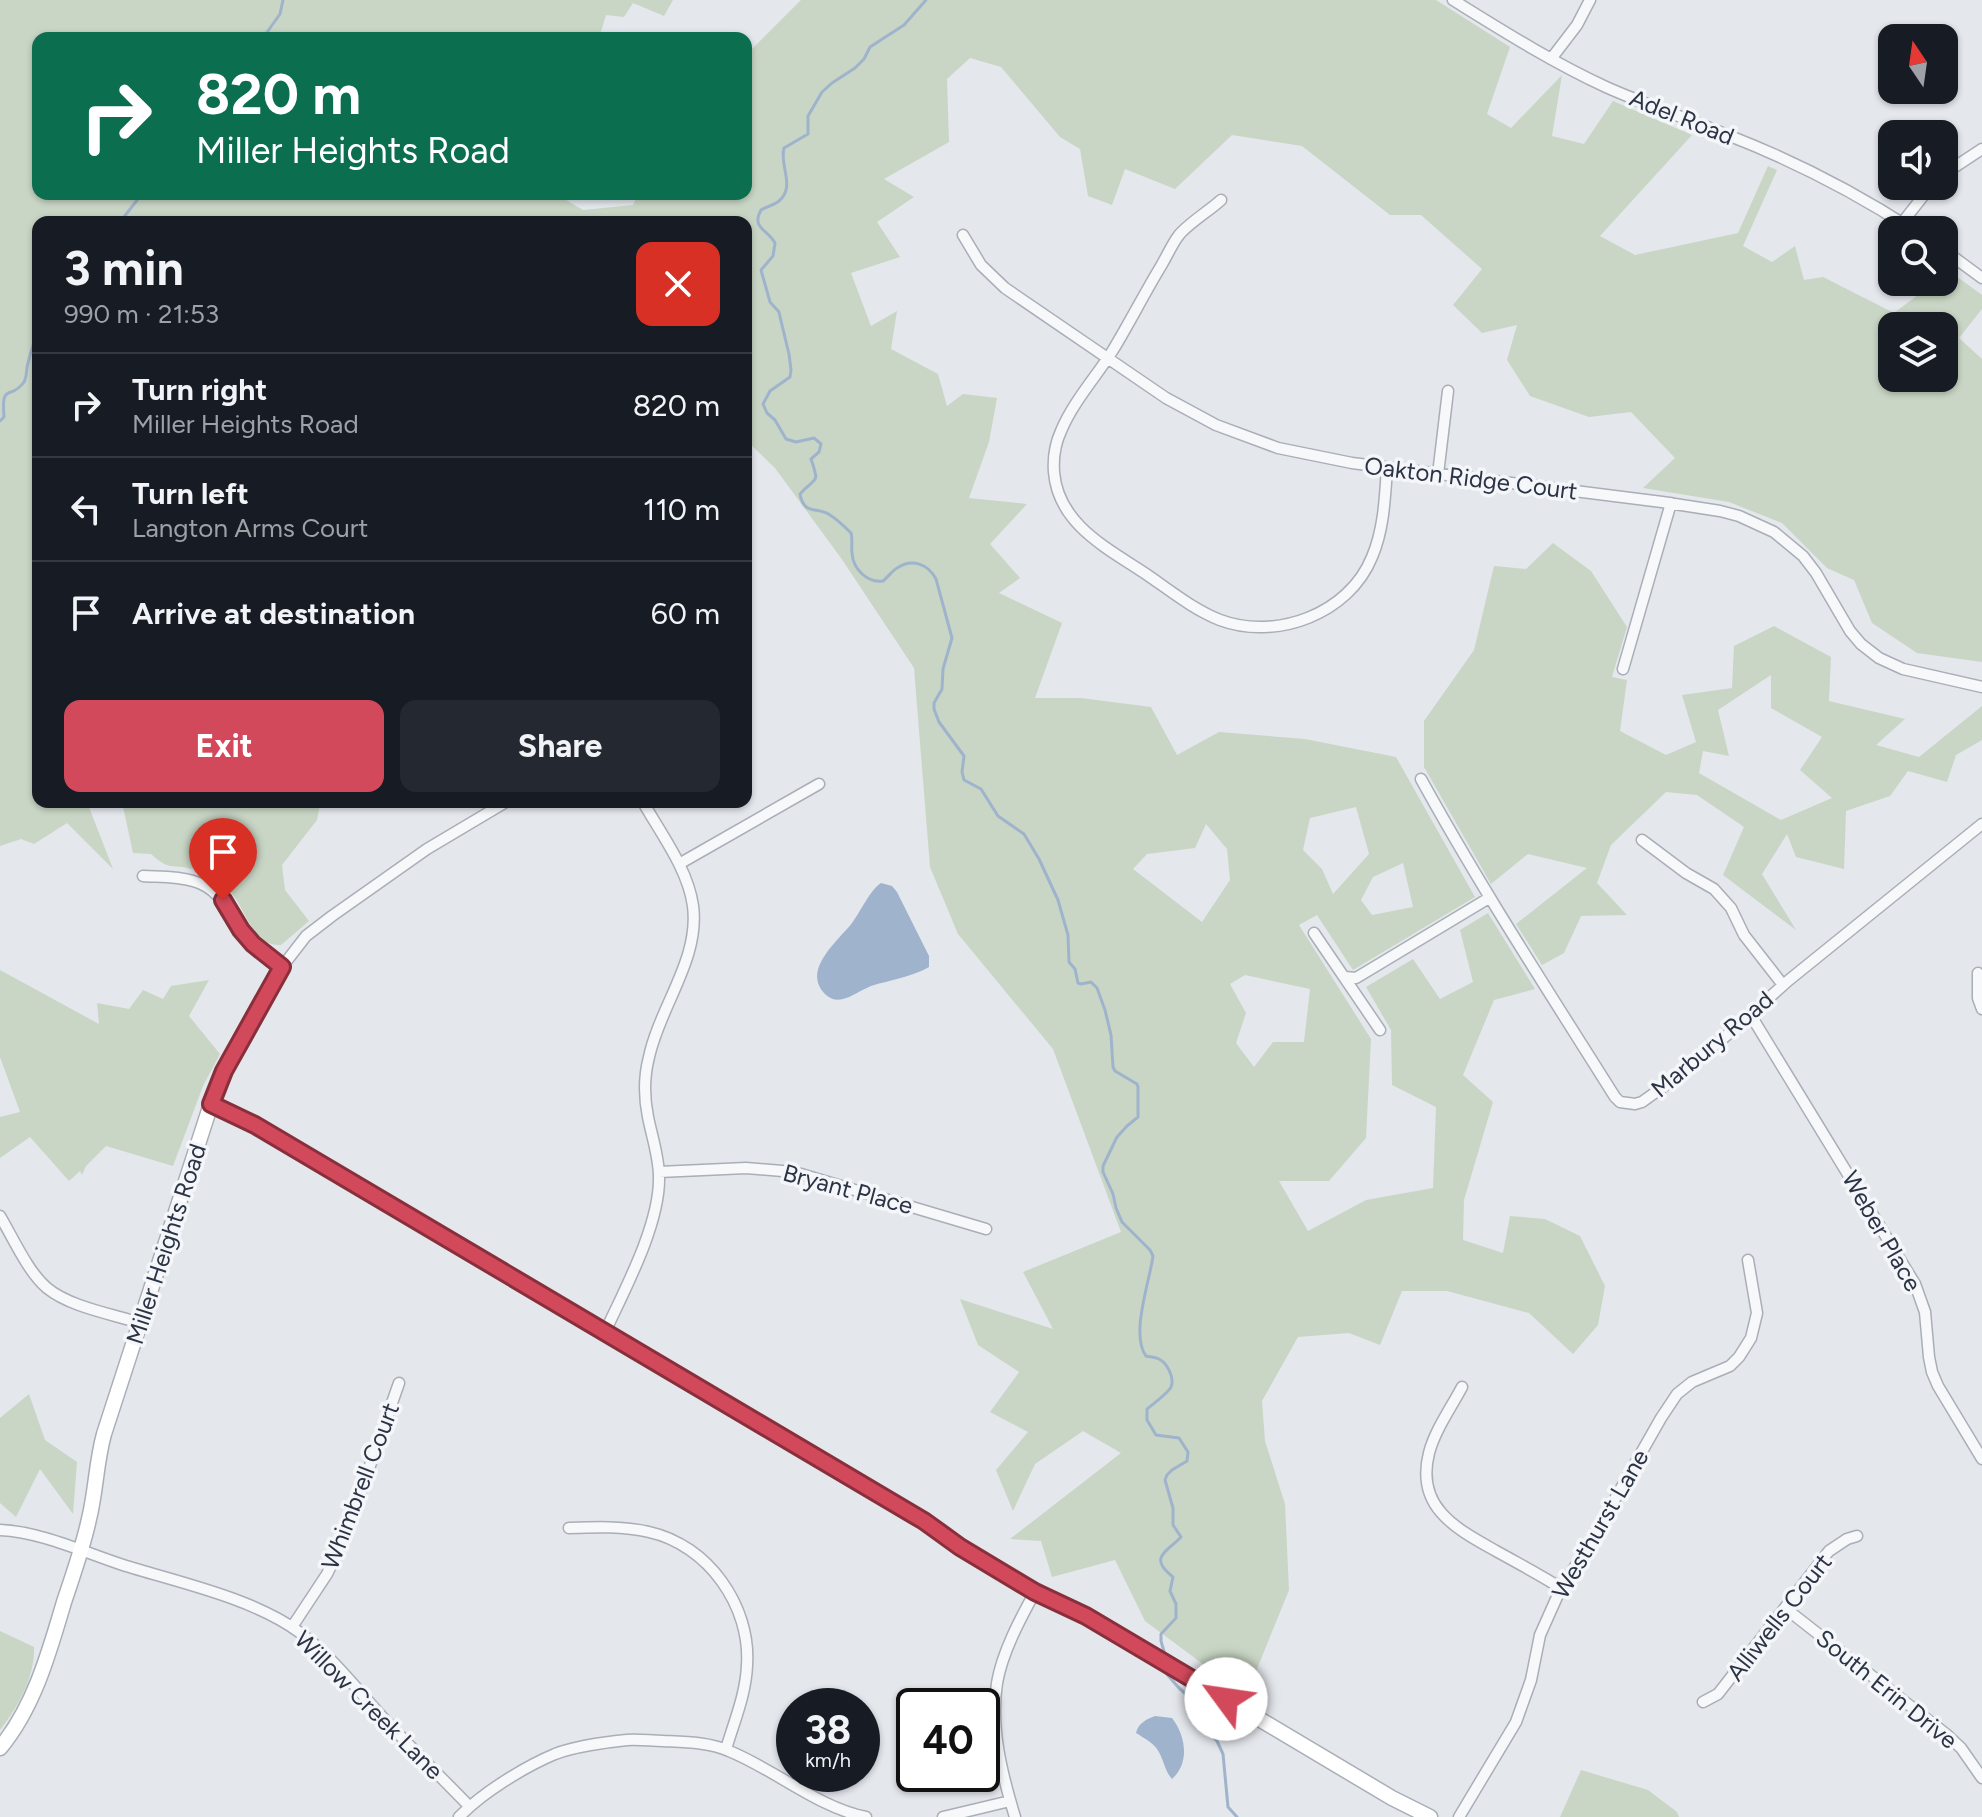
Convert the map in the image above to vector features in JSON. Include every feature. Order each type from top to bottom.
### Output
[{"type":"street","name":"Adel Road","points":[[1453,0],[1551,59],[1609,88],[1792,162],[1891,216]]},
{"type":"street","points":[[1551,59],[1577,25],[1590,0]]},
{"type":"street","points":[[1958,165],[1982,149]]},
{"type":"street","points":[[1221,200],[1179,235],[1107,359],[1065,422],[1059,434],[1054,460],[1061,500],[1076,523],[1090,535],[1194,606],[1223,621],[1256,627],[1275,626],[1293,623],[1325,610],[1352,589],[1363,575],[1377,545],[1387,468]]},
{"type":"street","points":[[1907,216],[1920,200]]},
{"type":"street","name":"Oakton Ridge Court","points":[[963,235],[981,265],[996,282],[1190,412],[1242,436],[1315,457],[1671,503],[1739,516],[1774,532],[1803,556],[1850,631],[1873,654],[1903,669],[1982,687]]},
{"type":"street","points":[[1958,260],[1982,278]]},
{"type":"street","points":[[1438,474],[1448,391]]},
{"type":"street","points":[[1623,669],[1671,503]]},
{"type":"street","name":"Marbury Road","points":[[1421,779],[1537,976],[1615,1097],[1628,1104],[1642,1102],[1674,1079],[1783,985],[1982,824]]},
{"type":"street","points":[[679,864],[819,784]]},
{"type":"street","name":"Miller Heights Road","points":[[0,1748],[33,1694],[50,1648],[90,1518],[100,1451],[224,1071],[282,967],[306,936],[489,808]]},
{"type":"street","points":[[605,1332],[643,1245],[657,1201],[659,1172],[647,1114],[645,1080],[653,1039],[688,957],[694,929],[691,892],[679,864],[646,808]]},
{"type":"street","points":[[1642,840],[1686,873],[1714,889],[1731,908],[1744,935],[1783,985]]},
{"type":"street","points":[[143,876],[176,877],[204,885],[223,900],[253,944],[282,967]]},
{"type":"street","points":[[1345,977],[1356,978],[1489,898]]},
{"type":"street","points":[[1314,933],[1380,1030]]},
{"type":"street","points":[[1978,973],[1978,998],[1982,1009]]},
{"type":"street","name":"Weber Place","points":[[1750,1014],[1915,1284],[1925,1312],[1932,1372],[1982,1459]]},
{"type":"street","points":[[211,1104],[255,1125],[605,1332],[924,1521],[960,1547],[1035,1592],[1086,1616],[1392,1798],[1430,1817]]},
{"type":"street","name":"Bryant Place","points":[[659,1172],[746,1168],[794,1172],[986,1229]]},
{"type":"street","points":[[0,1216],[34,1274],[47,1288],[73,1302],[140,1323]]},
{"type":"street","name":"Westhurst Lane","points":[[1459,1817],[1516,1722],[1531,1680],[1540,1635],[1561,1588],[1673,1398],[1692,1382],[1730,1366],[1746,1348],[1757,1313],[1748,1260]]},
{"type":"street","name":"Whimbrell Court","points":[[292,1627],[327,1574],[346,1534],[399,1383]]},
{"type":"street","points":[[1462,1387],[1430,1449],[1426,1474],[1432,1498],[1453,1526],[1561,1588]]},
{"type":"street","points":[[569,1528],[610,1527],[652,1532],[698,1557],[728,1588],[742,1622],[748,1663],[741,1702],[726,1749]]},
{"type":"street","name":"Willow Creek Lane","points":[[0,1530],[24,1533],[233,1599],[292,1627],[318,1648],[469,1806]]},
{"type":"street","name":"Alliwells Court","points":[[1703,1702],[1718,1694],[1829,1551],[1857,1536]]},
{"type":"street","points":[[1015,1817],[999,1756],[994,1712],[997,1680],[1015,1628],[1035,1592]]},
{"type":"street","name":"South Erin Drive","points":[[1785,1608],[1946,1734],[1961,1748],[1982,1778]]},
{"type":"street","points":[[459,1817],[500,1784],[557,1753],[630,1740],[686,1742],[726,1749],[834,1807],[866,1817]]},
{"type":"street","points":[[943,1817],[1010,1801]]},
{"type":"green space","points":[[0,0],[673,0],[664,16],[633,3],[624,17],[606,15],[601,32],[32,32],[32,200],[566,200],[583,210],[633,205],[635,200],[752,200],[752,49],[801,0],[1436,0],[1510,47],[1487,114],[1511,128],[1562,75],[1552,136],[1584,144],[1613,101],[1692,135],[1600,236],[1635,255],[1738,233],[1768,166],[1777,170],[1743,246],[1772,262],[1795,246],[1804,280],[1823,277],[1892,312],[1878,312],[1878,392],[1958,392],[1958,312],[1895,312],[1916,296],[1958,296],[1958,277],[1982,295],[1982,309],[1959,338],[1982,359],[1982,662],[1917,653],[1872,623],[1854,580],[1827,568],[1782,523],[1729,502],[1643,488],[1675,458],[1631,412],[1589,417],[1530,396],[1507,360],[1517,325],[1482,333],[1453,305],[1482,269],[1421,215],[1390,215],[1302,146],[1232,135],[1175,189],[1125,169],[1112,205],[1088,196],[1080,149],[1060,137],[1001,67],[970,58],[947,79],[949,142],[884,179],[914,197],[877,222],[900,257],[851,273],[871,326],[897,311],[891,349],[938,374],[947,406],[963,394],[997,398],[989,442],[969,498],[1027,504],[990,544],[1020,578],[999,593],[1062,623],[1035,698],[1081,698],[1151,707],[1177,755],[1219,732],[1305,739],[1396,757],[1475,897],[1353,970],[1317,915],[1299,925],[1371,1039],[1366,1138],[1329,1181],[1279,1181],[1308,1231],[1366,1200],[1433,1188],[1436,1107],[1392,1085],[1391,1030],[1366,987],[1413,959],[1440,999],[1473,982],[1460,930],[1488,913],[1535,989],[1494,1000],[1463,1075],[1493,1102],[1464,1200],[1463,1240],[1503,1253],[1510,1216],[1545,1219],[1580,1236],[1605,1286],[1598,1325],[1573,1354],[1529,1313],[1447,1291],[1402,1291],[1380,1345],[1349,1333],[1298,1337],[1262,1401],[1265,1441],[1285,1504],[1289,1590],[1246,1696],[1145,1621],[1115,1560],[1052,1577],[1041,1541],[1010,1539],[1121,1453],[1083,1431],[1035,1464],[1013,1511],[996,1470],[1028,1432],[990,1412],[1019,1372],[978,1345],[960,1299],[1053,1329],[1023,1272],[1121,1232],[1053,1049],[958,934],[930,867],[914,668],[841,558],[775,468],[752,446],[752,216],[32,216],[32,808],[89,808],[113,869],[67,823],[34,844],[21,839],[0,846]],"holes":[[[1356,807],[1369,854],[1333,894],[1322,869],[1303,850],[1310,818]],[[1206,824],[1227,849],[1230,880],[1202,922],[1133,869],[1147,854],[1195,848]],[[1403,863],[1413,907],[1372,915],[1361,900],[1373,877]],[[1245,975],[1310,989],[1304,1042],[1273,1042],[1254,1067],[1236,1043],[1246,1013],[1230,984]]]},
{"type":"green space","points":[[1553,543],[1591,571],[1627,627],[1612,677],[1627,680],[1620,731],[1666,755],[1696,742],[1682,695],[1732,688],[1734,646],[1774,626],[1831,657],[1829,701],[1905,719],[1876,745],[1919,757],[1982,706],[1982,740],[1956,755],[1947,782],[1908,771],[1890,796],[1846,811],[1844,869],[1796,857],[1787,834],[1762,874],[1796,930],[1723,875],[1744,827],[1697,795],[1666,792],[1611,845],[1597,883],[1627,915],[1581,916],[1564,953],[1542,965],[1516,924],[1587,868],[1528,854],[1491,884],[1424,767],[1424,721],[1474,650],[1494,566],[1526,569]],"holes":[[[1771,675],[1771,708],[1822,737],[1800,770],[1832,798],[1781,820],[1699,773],[1703,751],[1729,756],[1718,710]]]},
{"type":"green space","points":[[123,808],[319,808],[317,820],[282,865],[285,890],[309,921],[281,945],[262,939],[228,889],[205,873],[168,865],[151,854],[133,853]]},
{"type":"green space","points":[[0,970],[99,1024],[97,1003],[129,1009],[143,990],[163,999],[171,986],[209,980],[189,1016],[220,1054],[203,1086],[173,1166],[106,1146],[86,1166],[82,1175],[80,1171],[69,1181],[30,1137],[0,1158],[0,1117],[20,1112],[0,1057]]},
{"type":"green space","points":[[29,1394],[45,1440],[77,1462],[73,1514],[40,1469],[16,1517],[0,1503],[0,1418]]},
{"type":"green space","points":[[0,1631],[34,1647],[34,1658],[24,1691],[0,1730]]},
{"type":"green space","points":[[1581,1770],[1648,1790],[1677,1812],[1679,1817],[1560,1817]]},
{"type":"water","points":[[881,883],[892,886],[897,892],[929,956],[929,967],[871,986],[846,998],[832,999],[819,986],[819,966]]},
{"type":"water","points":[[1155,1716],[1172,1718],[1183,1741],[1182,1765],[1172,1779],[1157,1749],[1136,1733],[1141,1724]]},
{"type":"waterway","points":[[267,32],[280,14],[283,0]]},
{"type":"waterway","points":[[926,0],[904,25],[870,47],[855,68],[822,92],[808,116],[808,134],[784,148],[787,183],[784,195],[761,210],[758,221],[775,243],[773,256],[761,270],[770,302],[779,312],[791,370],[790,377],[770,391],[763,404],[786,439],[796,442],[814,438],[821,444],[819,452],[811,459],[816,477],[800,494],[802,501],[808,508],[830,515],[851,533],[853,559],[862,574],[872,580],[883,581],[897,568],[914,563],[924,566],[936,579],[952,638],[943,669],[942,689],[934,703],[939,722],[964,756],[964,780],[981,789],[998,816],[1024,834],[1039,859],[1058,900],[1068,935],[1069,962],[1075,969],[1078,983],[1091,982],[1097,988],[1105,1010],[1111,1035],[1113,1067],[1138,1087],[1138,1117],[1117,1137],[1103,1172],[1122,1222],[1153,1256],[1142,1307],[1140,1335],[1146,1356],[1157,1358],[1165,1364],[1172,1383],[1167,1392],[1147,1409],[1147,1420],[1156,1435],[1179,1438],[1188,1452],[1187,1461],[1172,1470],[1165,1480],[1173,1508],[1173,1525],[1181,1537],[1165,1551],[1161,1560],[1173,1577],[1170,1591],[1176,1604],[1176,1618],[1161,1634],[1165,1655]]},
{"type":"waterway","points":[[125,216],[137,200]]},
{"type":"waterway","points":[[0,421],[4,417],[6,395],[25,380],[32,351]]},
{"type":"waterway","points":[[1165,1672],[1204,1710],[1206,1730],[1217,1741],[1223,1754],[1228,1807],[1237,1817]]},
{"type":"route","points":[[223,900],[253,944],[282,967],[224,1071],[211,1104],[255,1125],[577,1315],[924,1521],[960,1547],[1035,1592],[1086,1616],[1226,1699]]}]
